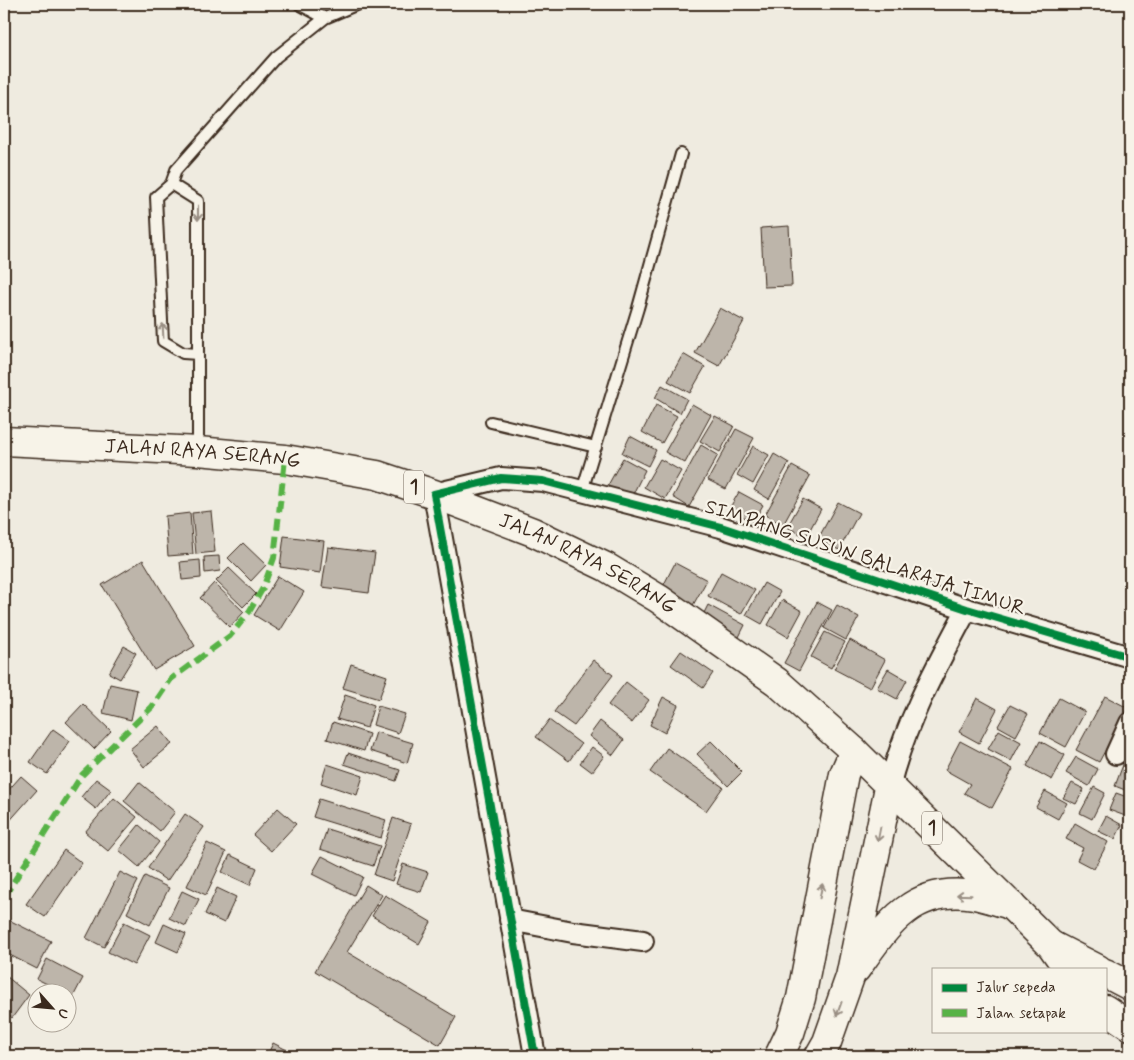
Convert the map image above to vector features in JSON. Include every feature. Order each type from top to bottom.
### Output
[{"type":"highway","name":"JALAN RAYA SERANG","points":[[4,441],[198,451],[285,459],[377,475],[434,494],[533,532],[606,567],[659,599],[776,682],[854,751],[1052,945],[1067,968]]},
{"type":"highway","points":[[779,1056],[790,1033],[800,998],[844,774],[854,751]]},
{"type":"highway","points":[[819,1056],[827,1042],[850,977],[889,787]]},
{"type":"highway","points":[[850,977],[875,941],[900,914],[920,899],[944,894],[973,895],[1011,905]]},
{"type":"highway","name":"JALAN RAYA SERANG","points":[[1052,945],[1096,968]]},
{"type":"highway","points":[[1106,974],[1130,986]]},
{"type":"highway","points":[[1106,1009],[1130,1026]]},
{"type":"street","name":"SIMPANG SUSUN BALARAJA TIMUR","points":[[434,494],[501,478],[543,481],[721,527],[967,609],[1130,657]]},
{"type":"street","points":[[434,494],[535,1056]]},
{"type":"street","name":"SIMPANG SUSUN BALARAJA TIMUR","points":[[889,787],[906,732],[923,693],[967,609]]},
{"type":"street","points":[[1116,754],[1130,723]]},
{"type":"street","points":[[510,920],[573,932],[643,941]]},
{"type":"lane","points":[[299,4],[325,18]]},
{"type":"lane","points":[[198,354],[184,353],[163,341],[156,197],[171,184],[176,170],[276,57],[325,18],[358,4]]},
{"type":"lane","points":[[582,491],[681,154]]},
{"type":"lane","points":[[171,184],[198,201],[198,451]]},
{"type":"lane","points":[[491,422],[596,447]]},
{"type":"building","points":[[789,226],[792,286],[764,287],[761,228]]},
{"type":"building","points":[[720,308],[744,321],[719,366],[695,353]]},
{"type":"building","points":[[683,354],[705,367],[690,393],[668,381]]},
{"type":"building","points":[[662,385],[687,399],[680,413],[655,398]]},
{"type":"building","points":[[692,404],[711,415],[685,463],[665,452]]},
{"type":"building","points":[[656,405],[677,416],[662,443],[642,432]]},
{"type":"building","points":[[715,416],[734,426],[720,452],[700,441]]},
{"type":"building","points":[[736,429],[754,438],[726,489],[708,480]]},
{"type":"building","points":[[630,436],[656,450],[648,466],[622,453]]},
{"type":"building","points":[[701,445],[718,455],[689,507],[673,497]]},
{"type":"building","points":[[753,446],[769,455],[753,484],[737,475]]},
{"type":"building","points":[[774,454],[789,463],[769,499],[754,490]]},
{"type":"building","points":[[623,458],[645,470],[631,498],[607,487]]},
{"type":"building","points":[[660,459],[681,471],[665,499],[644,487]]},
{"type":"building","points":[[792,466],[810,476],[783,525],[765,515]]},
{"type":"building","points":[[739,492],[763,505],[753,522],[729,509]]},
{"type":"building","points":[[803,499],[821,509],[806,537],[787,527]]},
{"type":"building","points":[[838,502],[859,513],[839,550],[818,539]]},
{"type":"building","points":[[211,511],[215,552],[196,554],[192,513]]},
{"type":"building","points":[[190,513],[193,554],[168,556],[165,516]]},
{"type":"building","points":[[284,536],[324,541],[320,573],[280,567]]},
{"type":"building","points":[[243,543],[266,565],[251,581],[228,558]]},
{"type":"building","points":[[328,547],[375,553],[369,593],[322,587]]},
{"type":"building","points":[[219,556],[220,571],[205,573],[204,557]]},
{"type":"building","points":[[143,560],[195,646],[154,670],[102,585]]},
{"type":"building","points":[[200,560],[201,578],[182,580],[180,562]]},
{"type":"building","points":[[675,563],[707,580],[692,607],[661,590]]},
{"type":"building","points":[[229,568],[256,594],[243,607],[216,581]]},
{"type":"building","points":[[721,572],[755,590],[741,614],[708,596]]},
{"type":"building","points":[[278,576],[304,592],[280,631],[254,615]]},
{"type":"building","points":[[214,583],[244,612],[230,627],[200,598]]},
{"type":"building","points":[[764,583],[780,592],[762,624],[746,615]]},
{"type":"building","points":[[782,600],[802,611],[788,637],[768,625]]},
{"type":"building","points":[[817,602],[832,610],[799,671],[784,663]]},
{"type":"building","points":[[708,605],[745,625],[737,641],[700,621]]},
{"type":"building","points":[[837,605],[859,617],[846,640],[824,628]]},
{"type":"building","points":[[825,632],[845,642],[831,668],[811,657]]},
{"type":"building","points":[[850,640],[885,660],[870,688],[834,669]]},
{"type":"building","points":[[124,646],[136,653],[120,679],[109,673]]},
{"type":"building","points":[[681,651],[713,673],[703,688],[671,665]]},
{"type":"building","points":[[593,660],[613,675],[574,726],[554,712]]},
{"type":"building","points":[[351,664],[387,676],[379,699],[343,688]]},
{"type":"building","points":[[888,669],[907,680],[897,699],[877,688]]},
{"type":"building","points":[[626,682],[649,700],[632,723],[608,705]]},
{"type":"building","points":[[110,684],[137,690],[131,720],[103,713]]},
{"type":"building","points":[[345,695],[374,705],[367,728],[337,719]]},
{"type":"building","points":[[1105,696],[1128,708],[1099,762],[1076,750]]},
{"type":"building","points":[[663,697],[678,705],[665,733],[650,725]]},
{"type":"building","points":[[977,698],[997,709],[979,743],[959,732]]},
{"type":"building","points":[[1059,698],[1085,712],[1066,747],[1040,733]]},
{"type":"building","points":[[83,704],[111,731],[94,749],[66,722]]},
{"type":"building","points":[[1010,705],[1028,714],[1016,736],[998,726]]},
{"type":"building","points":[[378,706],[405,714],[398,733],[373,725]]},
{"type":"building","points":[[549,720],[581,744],[569,761],[536,737]]},
{"type":"building","points":[[600,721],[624,740],[613,755],[589,736]]},
{"type":"building","points":[[333,722],[369,734],[364,751],[327,739]]},
{"type":"building","points":[[158,726],[172,744],[144,767],[130,749]]},
{"type":"building","points":[[53,729],[70,741],[47,774],[30,762]]},
{"type":"building","points":[[999,730],[1021,742],[1011,761],[988,749]]},
{"type":"building","points":[[376,732],[413,743],[407,763],[370,751]]},
{"type":"building","points":[[711,741],[742,772],[728,786],[697,754]]},
{"type":"building","points":[[960,741],[1013,769],[992,808],[964,793],[970,784],[945,770]]},
{"type":"building","points":[[1040,741],[1065,755],[1052,780],[1027,766]]},
{"type":"building","points":[[592,747],[604,756],[592,772],[580,763]]},
{"type":"building","points":[[667,748],[723,787],[706,811],[650,772]]},
{"type":"building","points":[[1130,750],[1130,792],[1115,786]]},
{"type":"building","points":[[348,753],[400,770],[396,781],[344,764]]},
{"type":"building","points":[[1076,757],[1098,769],[1089,786],[1066,773]]},
{"type":"building","points":[[327,764],[363,776],[357,795],[321,783]]},
{"type":"building","points":[[21,776],[37,790],[6,825],[4,823],[4,795]]},
{"type":"building","points":[[96,779],[111,790],[96,809],[81,797]]},
{"type":"building","points":[[139,782],[175,812],[160,831],[124,801]]},
{"type":"building","points":[[1072,783],[1084,789],[1076,804],[1063,798]]},
{"type":"building","points":[[1094,787],[1105,793],[1092,819],[1080,813]]},
{"type":"building","points":[[1045,791],[1067,803],[1058,819],[1036,807]]},
{"type":"building","points":[[1116,793],[1130,798],[1128,817],[1109,810]]},
{"type":"building","points":[[114,798],[137,817],[108,851],[85,832]]},
{"type":"building","points":[[319,799],[386,820],[381,838],[313,817]]},
{"type":"building","points":[[278,808],[296,824],[271,851],[253,835]]},
{"type":"building","points":[[185,814],[204,827],[167,881],[148,868]]},
{"type":"building","points":[[1106,816],[1122,825],[1115,839],[1098,831]]},
{"type":"building","points":[[393,818],[411,824],[392,881],[374,875]]},
{"type":"building","points":[[1075,823],[1108,842],[1094,869],[1077,860],[1083,848],[1066,839]]},
{"type":"building","points":[[139,825],[159,842],[139,867],[119,850]]},
{"type":"building","points":[[327,829],[380,846],[373,866],[320,849]]},
{"type":"building","points":[[207,843],[226,852],[206,895],[187,886]]},
{"type":"building","points":[[64,850],[82,863],[45,917],[26,904]]},
{"type":"building","points":[[230,855],[257,868],[250,885],[222,872]]},
{"type":"building","points":[[322,856],[363,877],[354,895],[312,874]]},
{"type":"building","points":[[403,864],[428,872],[421,892],[396,884]]},
{"type":"building","points":[[120,872],[138,881],[104,947],[86,938]]},
{"type":"building","points":[[145,876],[169,888],[150,925],[127,913]]},
{"type":"building","points":[[366,885],[382,895],[347,952],[456,1017],[440,1045],[315,971]]},
{"type":"building","points":[[217,888],[236,897],[224,923],[205,914]]},
{"type":"building","points":[[182,891],[199,899],[186,926],[169,918]]},
{"type":"building","points":[[385,895],[431,922],[419,944],[372,916]]},
{"type":"building","points":[[9,920],[51,941],[37,969],[4,952],[4,930]]},
{"type":"building","points":[[124,922],[150,935],[134,965],[108,952]]},
{"type":"building","points":[[164,924],[186,934],[178,952],[156,942]]},
{"type":"building","points":[[47,959],[83,978],[78,988],[78,982],[43,982],[37,979]]},
{"type":"building","points":[[6,976],[28,994],[28,996],[12,1018],[4,1011]]},
{"type":"building","points":[[273,1043],[299,1056],[267,1056]]},
{"type":"marked path","points":[[4,897],[82,775],[152,707],[171,679],[230,636],[249,612],[263,588],[274,558],[285,459]]},
{"type":"cycle path","points":[[535,1056],[434,494],[501,478],[543,481],[721,527],[967,609],[1130,657]]}]
